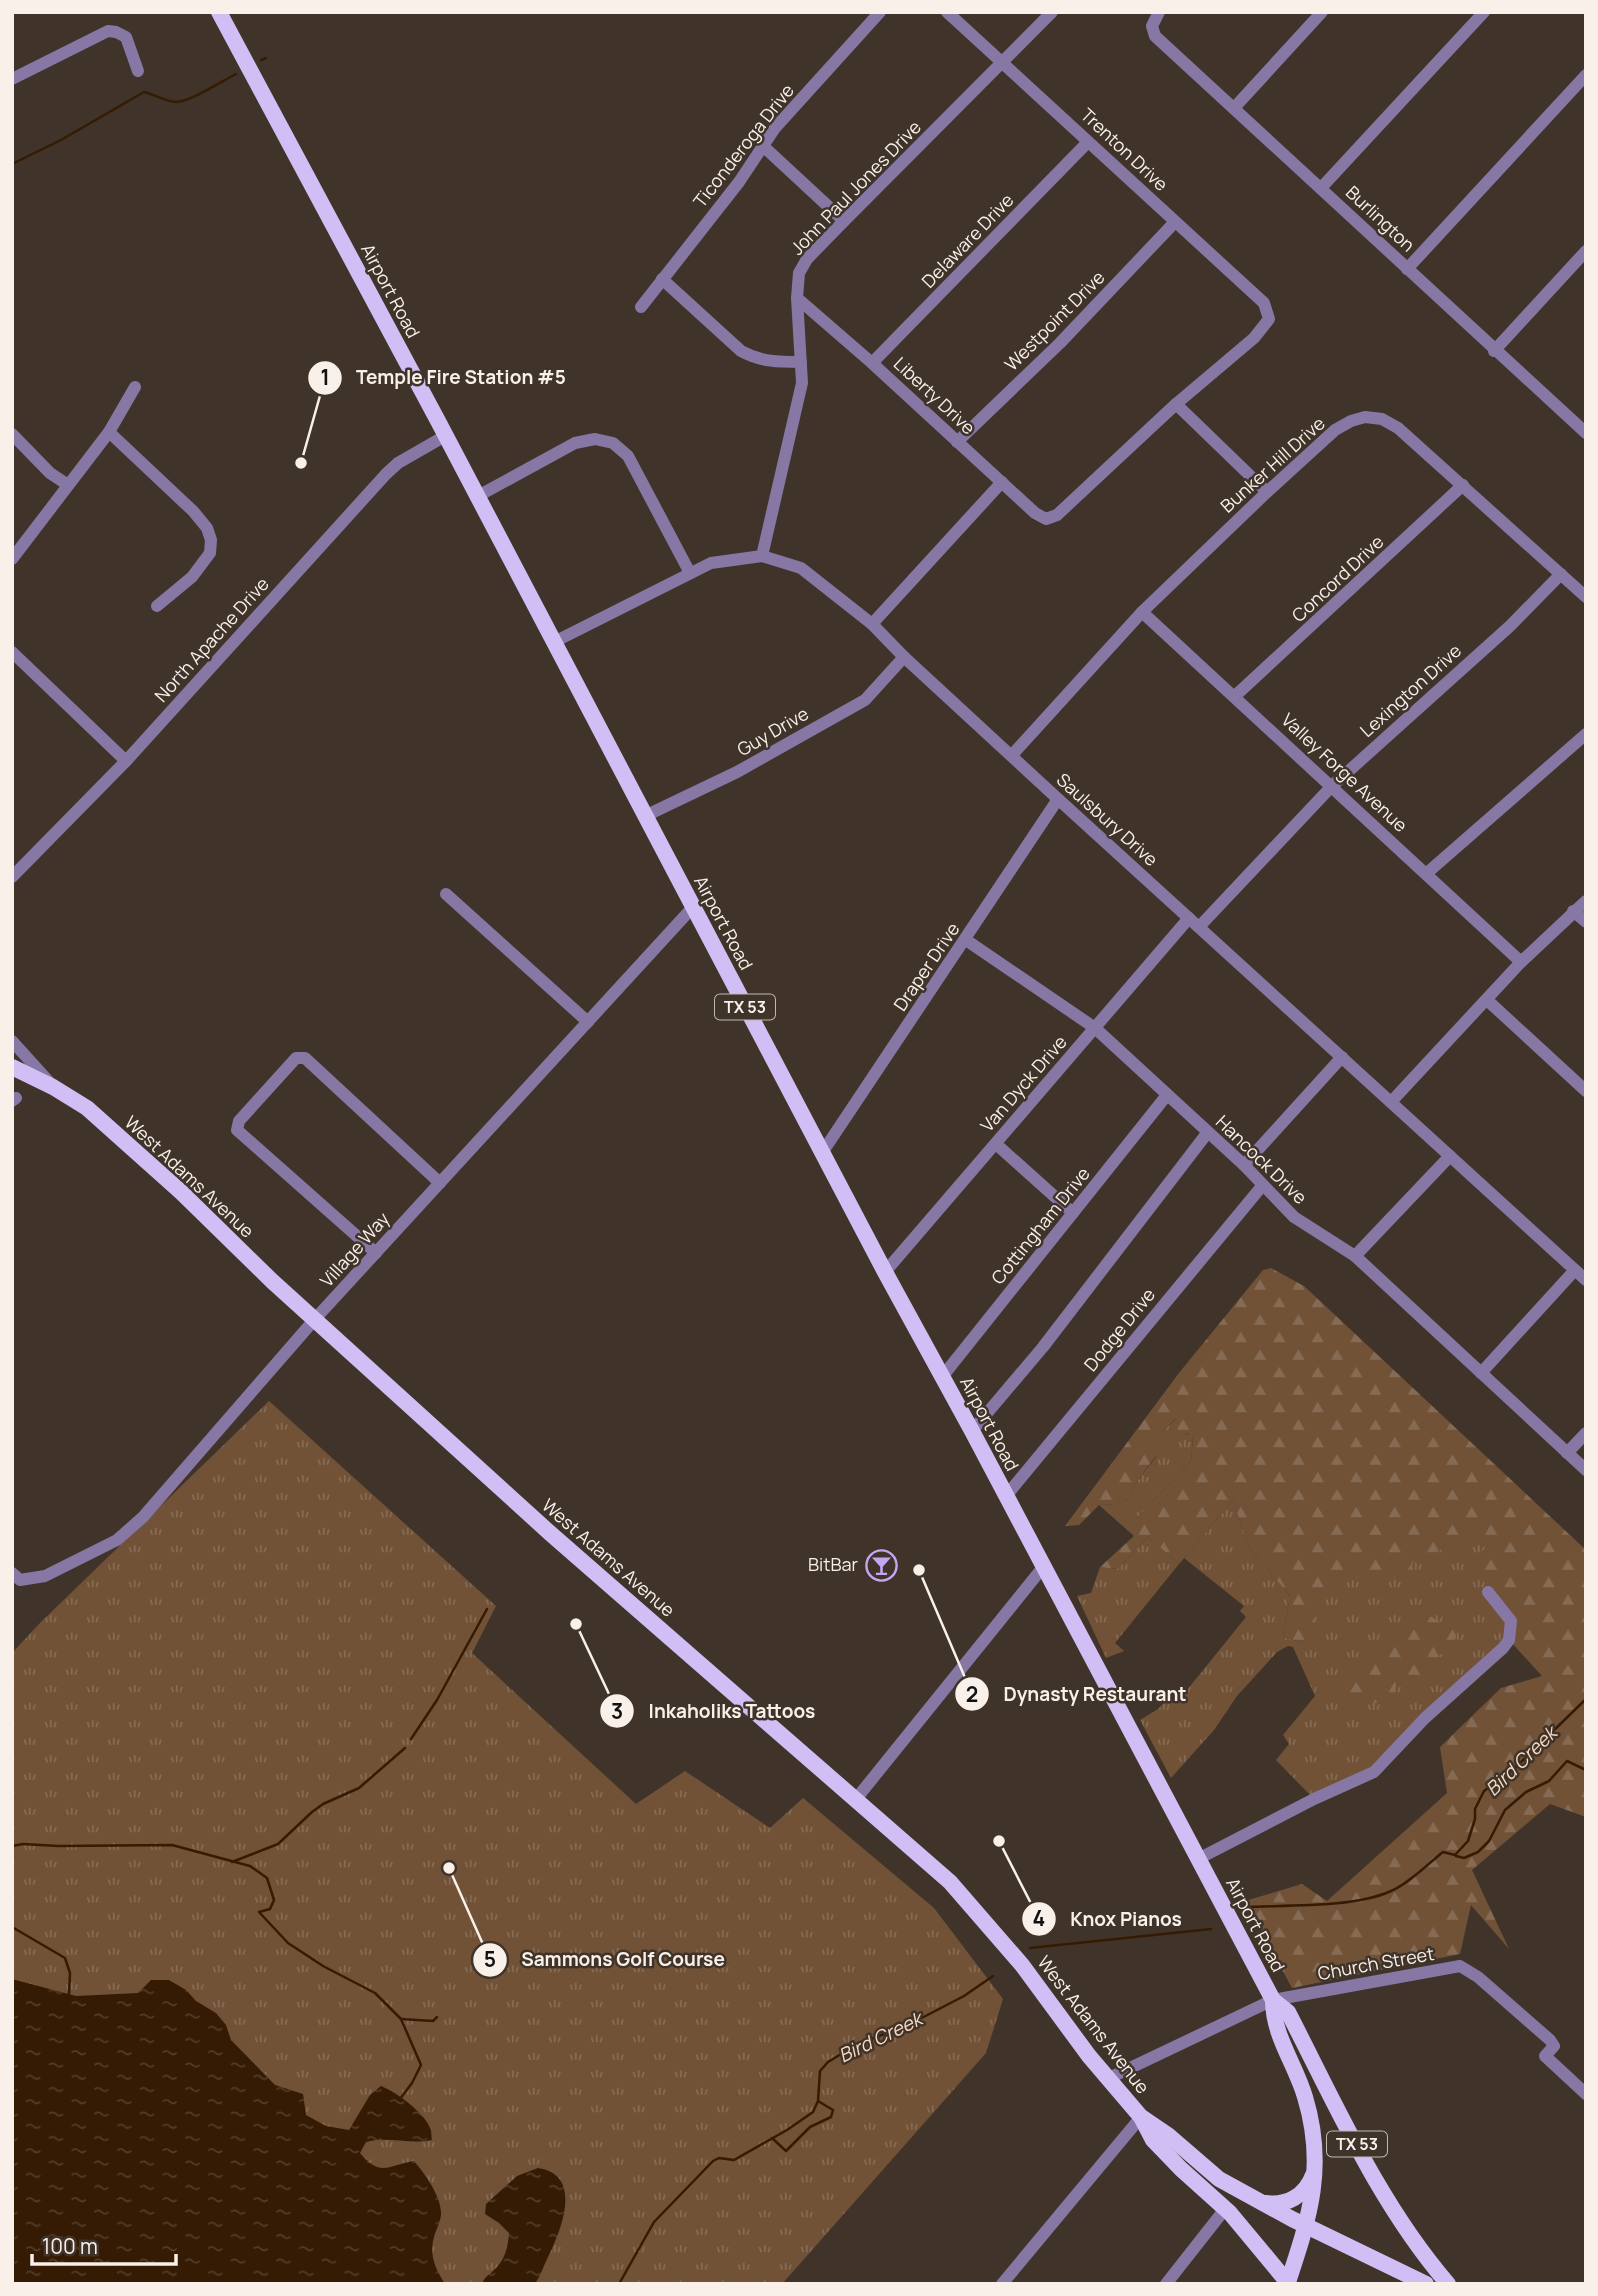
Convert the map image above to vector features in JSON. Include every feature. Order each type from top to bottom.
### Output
[{"type":"main road","name":"Airport Road","points":[[219,12],[478,496],[822,1153],[972,1430],[1273,2000],[1288,2012],[1385,2200],[1448,2284]]},
{"type":"main road","name":"West Adams Avenue","points":[[12,1067],[53,1087],[87,1108],[181,1192],[272,1281],[551,1534],[950,1882],[1017,1958],[1107,2078],[1141,2117],[1153,2140],[1225,2209],[1262,2248],[1289,2283]]},
{"type":"main road","name":"Airport Road","points":[[1273,2000],[1273,2019],[1305,2097],[1313,2138],[1311,2207],[1289,2283]]},
{"type":"main road","name":"West Adams Avenue","points":[[1141,2117],[1168,2135],[1219,2179],[1307,2226]]},
{"type":"main road","points":[[1258,2200],[1273,2204],[1294,2199],[1305,2190],[1314,2173]]},
{"type":"main road","points":[[1307,2226],[1426,2284]]},
{"type":"street","name":"Ticonderoga Drive","points":[[641,307],[739,182],[775,128],[880,12]]},
{"type":"street","name":"Trenton Drive","points":[[947,12],[1264,303],[1269,319],[1254,338],[1176,404]]},
{"type":"street","name":"John Paul Jones Drive","points":[[762,556],[803,383],[797,298],[799,273],[807,259],[1052,12]]},
{"type":"street","name":"Burlington","points":[[1159,12],[1152,26],[1155,36],[1494,351],[1584,429]]},
{"type":"street","points":[[1234,108],[1322,12]]},
{"type":"street","points":[[1321,188],[1484,12]]},
{"type":"street","points":[[12,79],[108,31],[126,37],[138,71]]},
{"type":"street","points":[[1407,269],[1586,75]]},
{"type":"street","name":"Delaware Drive","points":[[873,363],[1088,142]]},
{"type":"street","points":[[763,146],[844,221]]},
{"type":"street","name":"Westpoint Drive","points":[[957,442],[1059,343],[1175,222]]},
{"type":"street","points":[[1494,351],[1586,251]]},
{"type":"street","points":[[662,279],[741,351],[773,362],[801,362]]},
{"type":"street","name":"Liberty Drive","points":[[797,298],[873,363],[1035,513],[1046,519],[1057,515],[1176,404]]},
{"type":"street","points":[[12,559],[109,432],[135,387]]},
{"type":"street","points":[[1176,404],[1267,492]]},
{"type":"street","name":"Bunker Hill Drive","points":[[1012,755],[1142,612],[1267,492],[1335,430],[1365,417],[1382,419],[1398,428],[1586,597]]},
{"type":"street","points":[[109,432],[193,510],[207,528],[211,540],[210,553],[192,577],[157,606]]},
{"type":"street","points":[[12,434],[50,473],[68,485]]},
{"type":"street","name":"North Apache Drive","points":[[12,877],[126,761],[386,474],[398,463],[445,436]]},
{"type":"street","points":[[478,496],[552,458],[575,443],[595,439],[613,443],[628,456],[690,573]]},
{"type":"street","points":[[872,624],[1002,482]]},
{"type":"street","name":"Concord Drive","points":[[1235,696],[1464,485]]},
{"type":"street","name":"Saulsbury Drive","points":[[554,642],[711,563],[762,556],[801,568],[872,624],[904,657],[1058,799],[1586,1280]]},
{"type":"street","name":"Lexington Drive","points":[[1194,922],[1332,786],[1510,626],[1561,574]]},
{"type":"street","name":"Valley Forge Avenue","points":[[1142,612],[1521,962]]},
{"type":"street","points":[[12,652],[126,761]]},
{"type":"street","name":"Guy Drive","points":[[645,816],[737,772],[865,699],[904,657]]},
{"type":"street","points":[[1427,873],[1586,734]]},
{"type":"street","name":"Draper Drive","points":[[822,1153],[1058,799]]},
{"type":"street","points":[[446,894],[587,1022]]},
{"type":"street","points":[[1391,1102],[1521,962],[1586,901]]},
{"type":"street","name":"Village Way","points":[[16,1577],[45,1576],[117,1540],[143,1517],[315,1319],[693,907]]},
{"type":"street","points":[[1573,911],[1586,922]]},
{"type":"street","name":"Van Dyck Drive","points":[[885,1272],[1095,1028],[1194,922]]},
{"type":"street","name":"Hancock Drive","points":[[966,940],[1095,1028],[1244,1165],[1294,1217],[1355,1256],[1586,1471]]},
{"type":"street","points":[[1487,1000],[1586,1091]]},
{"type":"street","points":[[12,1041],[53,1087]]},
{"type":"street","points":[[1244,1165],[1342,1057]]},
{"type":"street","points":[[376,1253],[237,1130],[239,1121],[296,1058],[305,1058],[440,1182]]},
{"type":"street","name":"Cottingham Drive","points":[[942,1377],[1167,1095]]},
{"type":"street","points":[[972,1430],[1043,1347],[1208,1132]]},
{"type":"street","points":[[996,1144],[1073,1213]]},
{"type":"street","points":[[1355,1256],[1450,1156]]},
{"type":"street","name":"Dodge Drive","points":[[1006,1496],[1262,1186]]},
{"type":"street","points":[[1481,1373],[1575,1270]]},
{"type":"street","points":[[1567,1453],[1586,1433]]},
{"type":"street","points":[[856,1799],[1044,1566]]},
{"type":"street","points":[[1198,1859],[1314,1799],[1374,1772],[1425,1718],[1509,1640],[1511,1621],[1488,1592]]},
{"type":"street","name":"Church Street","points":[[1273,2000],[1460,1966],[1478,1977],[1550,2040],[1554,2046],[1545,2056],[1586,2094]]},
{"type":"street","points":[[1107,2078],[1273,2000]]},
{"type":"street","points":[[1002,2284],[1141,2117]]},
{"type":"street","points":[[1166,2284],[1225,2209]]},
{"type":"green space","points":[[1271,1268],[1304,1286],[1586,1550],[1586,1817],[1550,1804],[1472,1870],[1509,1949],[1471,1905],[1460,1954],[1292,1988],[1245,1901],[1302,1884],[1327,1901],[1447,1793],[1440,1747],[1501,1688],[1542,1676],[1509,1640],[1511,1621],[1488,1592],[1491,1586],[1481,1574],[1478,1555],[1485,1548],[1486,1538],[1415,1557],[1408,1576],[1382,1580],[1342,1577],[1313,1600],[1314,1630],[1301,1642],[1283,1637],[1290,1596],[1248,1546],[1233,1500],[1179,1564],[1148,1537],[1117,1569],[1100,1567],[1134,1536],[1134,1521],[1191,1462],[1193,1436],[1178,1430],[1175,1419],[1157,1438],[1156,1456],[1134,1485],[1131,1498],[1117,1504],[1099,1505],[1079,1525],[1065,1526],[1179,1373],[1263,1270]]},
{"type":"green space","points":[[269,1401],[496,1606],[472,1653],[636,1804],[685,1771],[770,1828],[803,1798],[934,1908],[1003,1999],[986,2053],[782,2284],[12,2284],[12,1653]]},
{"type":"green space","points":[[1176,1419],[1186,1434],[1193,1435],[1191,1462],[1134,1521],[1134,1536],[1099,1505],[1117,1504],[1131,1498],[1134,1485],[1156,1457],[1156,1438]]},
{"type":"green space","points":[[1233,1500],[1248,1546],[1290,1596],[1283,1637],[1301,1642],[1281,1558],[1486,1538],[1491,1586],[1511,1621],[1509,1640],[1374,1772],[1314,1799],[1276,1760],[1289,1744],[1283,1735],[1315,1696],[1293,1647],[1288,1646],[1277,1652],[1237,1696],[1214,1730],[1171,1778],[1140,1720],[1158,1709],[1172,1695],[1179,1700],[1246,1617],[1240,1611],[1244,1606],[1184,1558]]},
{"type":"green space","points":[[1148,1537],[1179,1564],[1115,1643],[1124,1651],[1106,1658],[1077,1596],[1091,1593],[1100,1567],[1117,1569]]},
{"type":"green space","points":[[1421,1612],[1458,1631],[1451,1651],[1439,1655],[1435,1674],[1426,1688],[1416,1695],[1410,1680],[1397,1679],[1394,1692],[1372,1705],[1346,1693],[1350,1679],[1384,1650],[1391,1651]]},
{"type":"water","points":[[12,1979],[76,1996],[138,1993],[151,1980],[169,1980],[216,2013],[226,2025],[231,2040],[275,2085],[303,2094],[306,2115],[326,2126],[349,2130],[370,2095],[381,2086],[401,2098],[427,2122],[432,2140],[374,2140],[366,2142],[360,2153],[379,2168],[414,2161],[428,2179],[441,2208],[432,2250],[436,2267],[445,2284],[12,2284]]},
{"type":"water","points":[[538,2168],[552,2173],[561,2182],[565,2193],[565,2206],[558,2235],[540,2275],[535,2284],[482,2284],[503,2258],[509,2233],[485,2214],[486,2204],[517,2176]]},
{"type":"waterway","points":[[261,60],[266,58]]},
{"type":"waterway","points":[[12,164],[61,140],[144,92],[168,101],[182,101],[236,74]]},
{"type":"waterway","points":[[411,1739],[437,1700],[487,1609]]},
{"type":"waterway","name":"Bird Creek","points":[[1245,1907],[1320,1905],[1376,1896],[1404,1884],[1443,1852],[1455,1855],[1468,1841],[1475,1819],[1475,1809],[1484,1791],[1514,1769],[1586,1699]]},
{"type":"waterway","points":[[232,1862],[278,1844],[312,1812],[323,1804],[359,1788],[405,1748]]},
{"type":"waterway","points":[[1456,1856],[1464,1858],[1478,1852],[1489,1841],[1505,1810],[1526,1792],[1549,1781],[1567,1761],[1586,1770]]},
{"type":"waterway","points":[[12,1846],[172,1845],[250,1866],[267,1878],[274,1900],[270,1909],[259,1912],[288,1943],[323,1966],[375,1993],[401,2019],[421,2065],[400,2099]]},
{"type":"waterway","points":[[12,1927],[65,1958],[70,1973],[69,1994]]},
{"type":"waterway","name":"Bird Creek","points":[[1030,1948],[1211,1929]]},
{"type":"waterway","name":"Bird Creek","points":[[619,2284],[654,2222],[713,2161],[719,2158],[734,2160],[813,2112],[818,2101],[820,2071],[828,2062],[856,2045],[912,2023],[964,1996],[993,1976]]},
{"type":"waterway","points":[[401,2019],[433,2021],[437,2017]]},
{"type":"waterway","points":[[772,2138],[786,2151],[810,2127],[831,2117],[833,2110],[818,2101]]},
{"type":"place","name":"Temple Fire Station #5","points":[[301,463]]},
{"type":"place","name":"BitBar","points":[[881,1565]]},
{"type":"place","name":"Dynasty Restaurant","points":[[919,1570]]},
{"type":"place","name":"Inkaholiks Tattoos","points":[[576,1624]]},
{"type":"place","name":"Knox Pianos","points":[[999,1841]]},
{"type":"place","name":"Sammons Golf Course","points":[[449,1868]]}]
